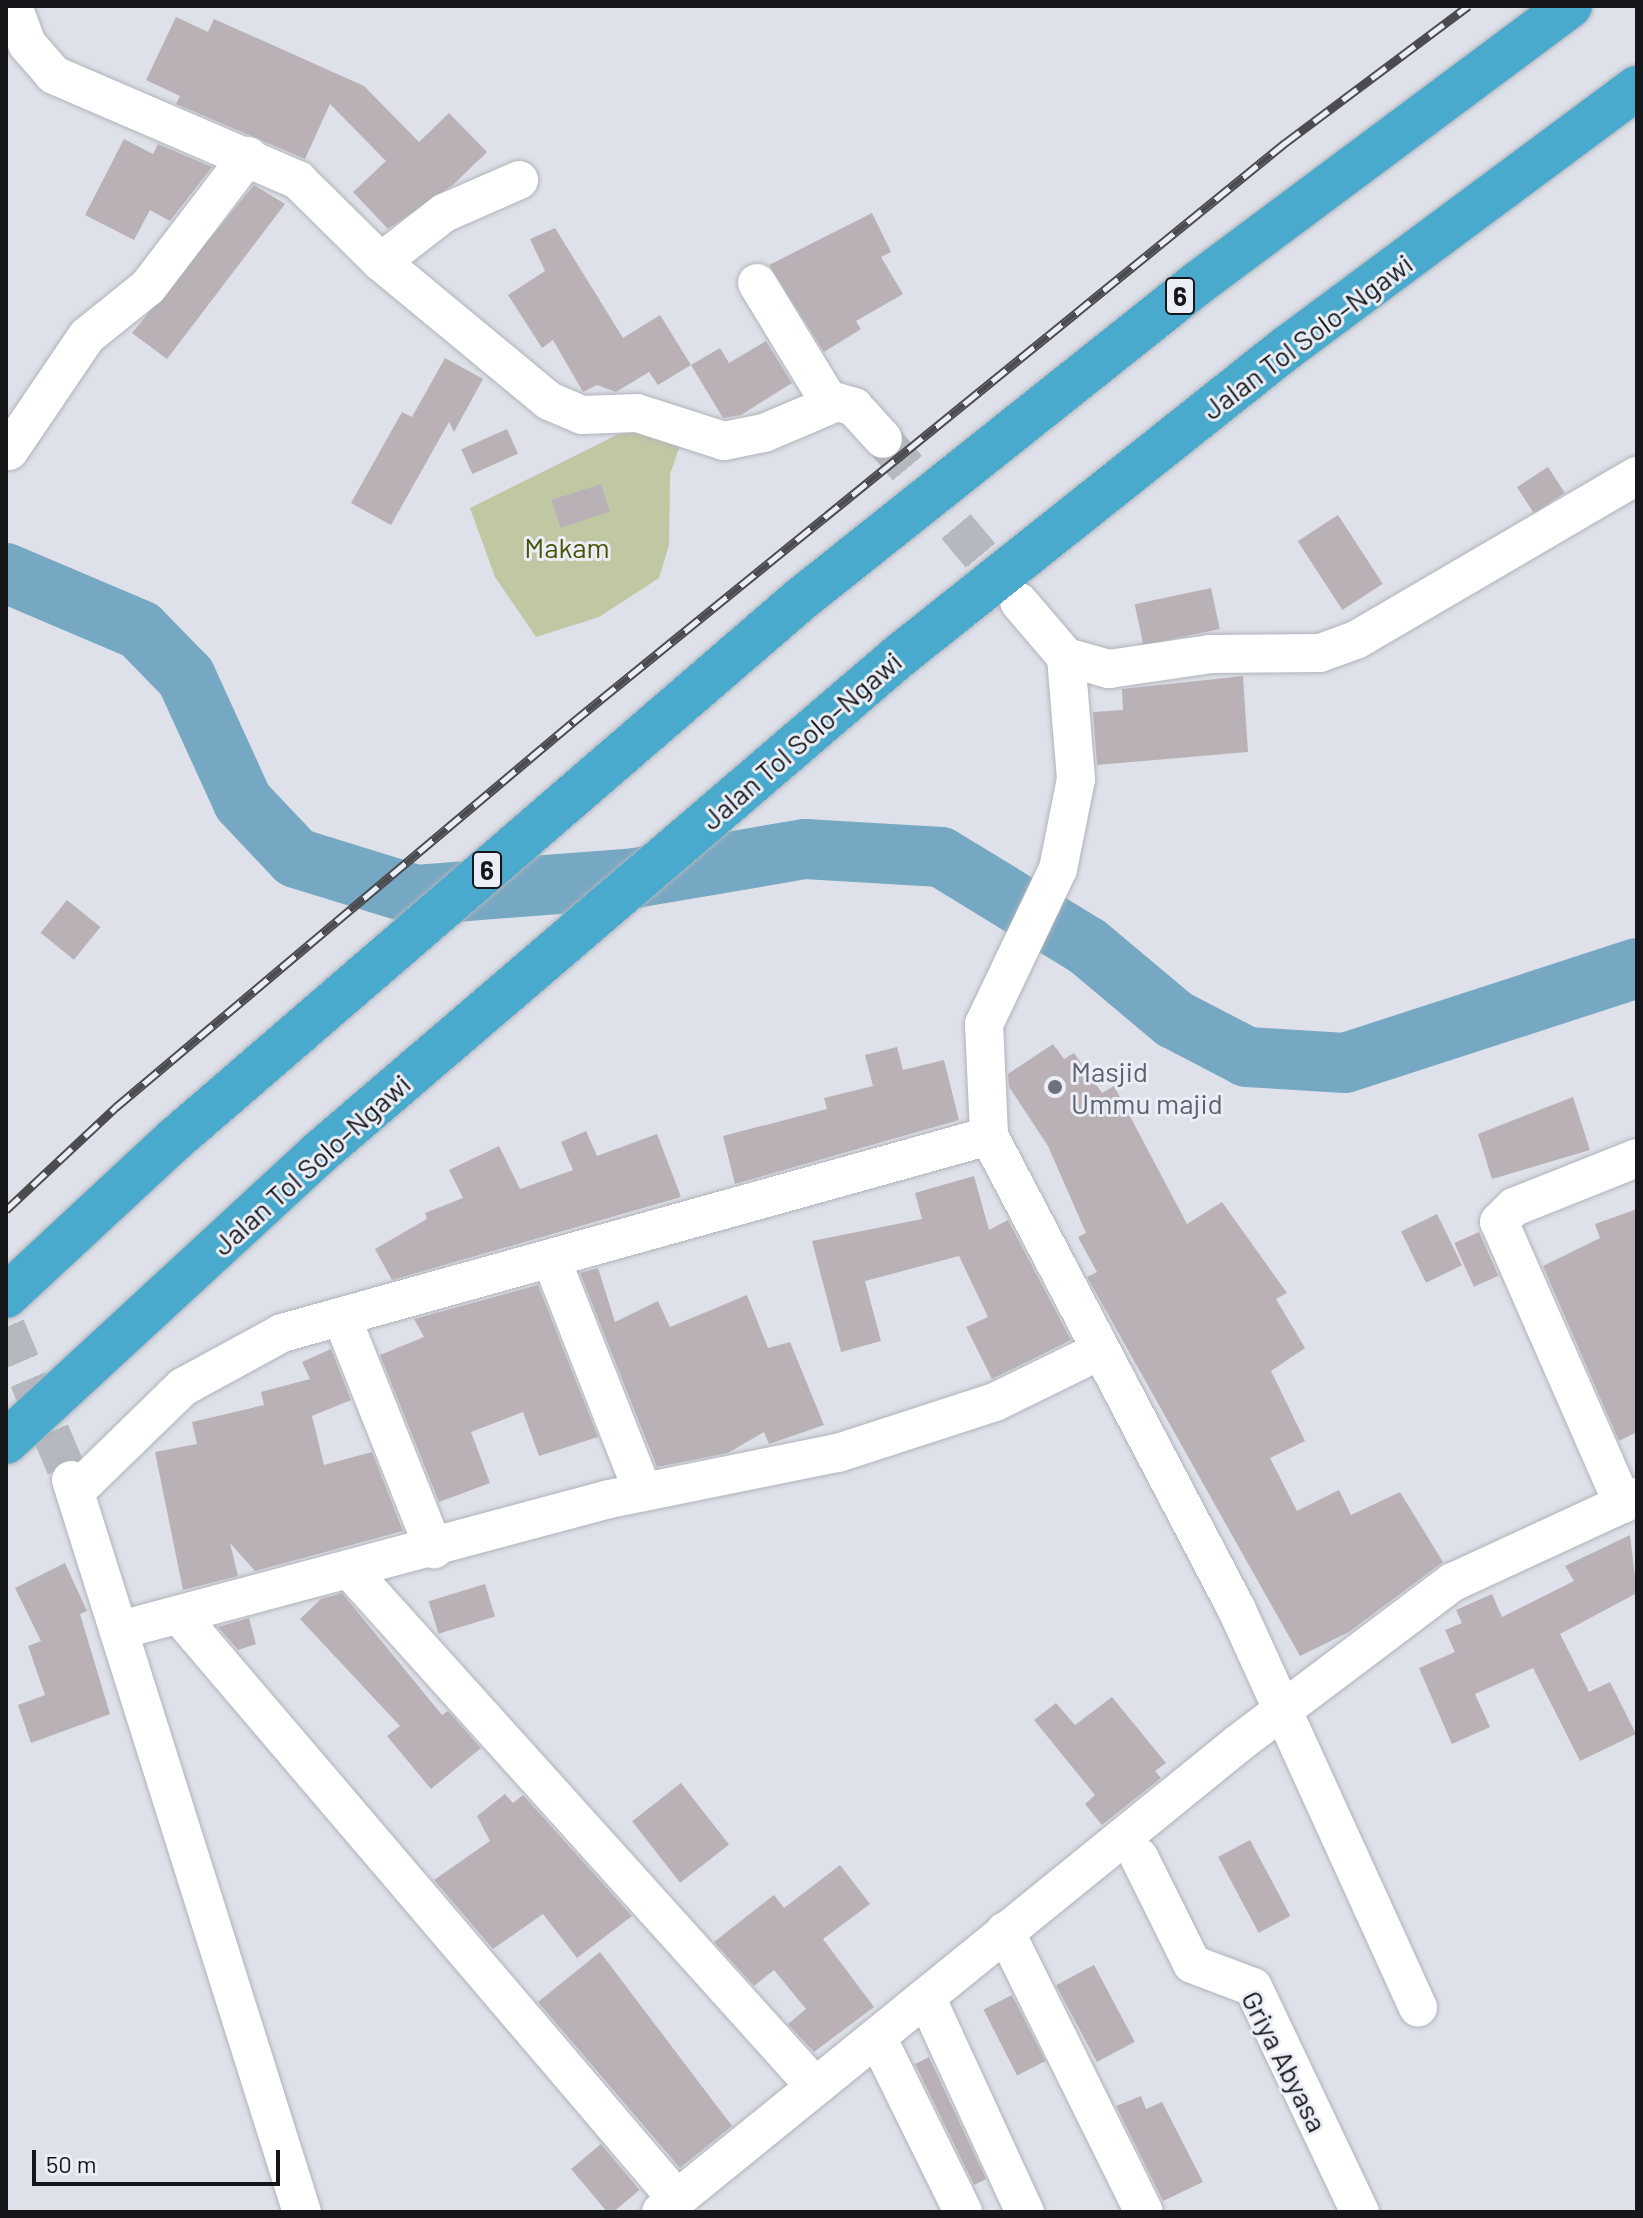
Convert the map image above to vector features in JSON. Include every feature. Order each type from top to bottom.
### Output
[{"type":"highway","name":"6","points":[[6,1296],[174,1140],[801,599],[1198,283],[1570,6]]},
{"type":"highway","name":"Jalan Tol Solo–Ngawi","points":[[6,1442],[319,1153],[898,657],[1288,347],[1637,88]]},
{"type":"street","points":[[13,6],[27,44],[74,89],[248,156],[298,180],[381,262],[549,401],[582,415],[637,413],[724,441],[764,433],[830,403],[854,407],[883,439]]},
{"type":"street","points":[[9,451],[87,336],[148,287],[248,156]]},
{"type":"street","points":[[381,262],[444,213],[519,180]]},
{"type":"street","points":[[757,283],[830,403]]},
{"type":"street","points":[[1019,602],[1066,657],[1109,669],[1210,654],[1320,653],[1356,640],[1637,476]]},
{"type":"street","points":[[1066,657],[1076,779],[1058,869],[984,1024],[989,1136],[1097,1352],[1284,1708],[1418,2008]]},
{"type":"street","points":[[302,2212],[124,1629],[73,1486],[183,1387],[233,1354],[342,1318],[552,1261],[675,1220],[989,1136]]},
{"type":"street","points":[[179,1615],[668,2205],[812,2083],[877,2037],[1284,1708],[1453,1582],[1630,1501],[1499,1222],[1514,1207],[1637,1158]]},
{"type":"street","points":[[552,1261],[643,1492]]},
{"type":"street","points":[[342,1318],[434,1549]]},
{"type":"street","points":[[124,1629],[643,1492],[893,1437],[995,1402],[1097,1352]]},
{"type":"street","points":[[350,1570],[812,2083]]},
{"type":"street","name":"Griya Abyasa","points":[[1139,1857],[1196,1970],[1253,1987],[1360,2212]]},
{"type":"street","points":[[1005,1931],[1144,2212]]},
{"type":"street","points":[[926,1997],[1025,2212]]},
{"type":"street","points":[[877,2037],[963,2212]]},
{"type":"green space","name":"Makam","points":[[635,426],[682,440],[670,474],[669,545],[659,578],[599,617],[536,637],[495,577],[470,508]]},
{"type":"building","points":[[176,17],[208,32],[214,19],[364,86],[419,142],[449,113],[487,152],[454,184],[388,229],[353,192],[386,161],[330,104],[305,159],[176,104],[180,96],[146,80]]},
{"type":"building","points":[[124,139],[153,154],[158,144],[212,167],[170,221],[150,210],[134,240],[85,215]]},
{"type":"building","points":[[254,185],[285,204],[167,359],[132,333]]},
{"type":"building","points":[[872,213],[891,252],[881,257],[903,294],[856,321],[861,329],[824,352],[769,265]]},
{"type":"building","points":[[555,228],[623,338],[660,315],[691,365],[658,385],[649,372],[616,392],[597,385],[583,392],[553,340],[542,348],[508,295],[545,271],[530,239]]},
{"type":"building","points":[[766,341],[792,383],[741,415],[723,418],[691,365],[720,348],[729,363]]},
{"type":"building","points":[[445,358],[483,379],[454,432],[449,422],[391,525],[351,503],[402,412],[412,417]]},
{"type":"building","points":[[507,429],[518,454],[472,474],[461,449]]},
{"type":"building","points":[[1548,467],[1565,493],[1534,513],[1517,487]]},
{"type":"building","points":[[601,484],[610,512],[561,528],[552,500]]},
{"type":"building","points":[[1338,515],[1383,584],[1342,610],[1298,541]]},
{"type":"building","points":[[1211,588],[1220,629],[1143,645],[1135,604]]},
{"type":"building","points":[[1243,676],[1248,752],[1097,765],[1093,712],[1123,710],[1122,689]]},
{"type":"building","points":[[67,900],[100,927],[74,960],[41,933]]},
{"type":"building","points":[[1053,1044],[1064,1059],[1074,1053],[1102,1093],[1114,1086],[1187,1224],[1222,1202],[1287,1293],[1276,1299],[1305,1348],[1271,1371],[1305,1441],[1270,1458],[1297,1511],[1339,1490],[1351,1515],[1400,1492],[1443,1562],[1349,1632],[1300,1656],[1087,1277],[1097,1272],[1078,1237],[1086,1233],[1048,1146],[1009,1087],[1008,1074]]},
{"type":"building","points":[[897,1047],[903,1070],[944,1060],[959,1120],[735,1184],[723,1136],[827,1109],[824,1098],[873,1086],[865,1055]]},
{"type":"building","points":[[1573,1097],[1590,1150],[1492,1179],[1478,1134]]},
{"type":"building","points":[[586,1131],[597,1156],[657,1134],[681,1197],[392,1280],[375,1249],[427,1219],[425,1213],[463,1198],[449,1170],[499,1146],[520,1189],[573,1170],[561,1142]]},
{"type":"building","points":[[974,1176],[989,1230],[1008,1220],[1071,1340],[992,1379],[966,1327],[988,1317],[959,1256],[865,1281],[881,1341],[841,1352],[812,1241],[922,1219],[915,1193]]},
{"type":"building","points":[[1637,1209],[1637,1432],[1619,1441],[1543,1266],[1600,1238],[1595,1224]]},
{"type":"building","points":[[1437,1214],[1462,1265],[1426,1283],[1401,1232]]},
{"type":"building","points":[[1479,1232],[1499,1276],[1474,1287],[1454,1243]]},
{"type":"building","points":[[598,1268],[615,1322],[658,1301],[670,1327],[747,1295],[768,1348],[790,1342],[824,1425],[769,1444],[764,1432],[728,1453],[657,1467],[580,1273]]},
{"type":"building","points":[[538,1285],[598,1437],[539,1456],[523,1412],[471,1432],[490,1483],[439,1502],[380,1355],[424,1337],[414,1319]]},
{"type":"building","points":[[331,1349],[351,1400],[312,1416],[324,1465],[372,1452],[403,1531],[255,1571],[230,1543],[238,1576],[183,1590],[155,1452],[197,1444],[192,1422],[264,1405],[261,1392],[310,1379],[302,1362]]},
{"type":"building","points":[[1630,1535],[1637,1593],[1560,1634],[1589,1692],[1610,1682],[1636,1734],[1580,1761],[1533,1668],[1475,1694],[1490,1727],[1452,1744],[1419,1668],[1455,1652],[1445,1630],[1462,1623],[1456,1610],[1492,1594],[1502,1617],[1574,1581],[1565,1566]]},
{"type":"building","points":[[65,1563],[87,1611],[80,1614],[110,1714],[31,1743],[18,1705],[45,1695],[28,1646],[41,1641],[15,1588]]},
{"type":"building","points":[[485,1584],[495,1617],[439,1634],[429,1601]]},
{"type":"building","points":[[342,1593],[442,1715],[448,1711],[481,1748],[431,1789],[387,1736],[400,1726],[300,1619],[321,1599]]},
{"type":"building","points":[[249,1618],[256,1644],[238,1650],[218,1627]]},
{"type":"building","points":[[1112,1697],[1166,1763],[1155,1771],[1161,1778],[1102,1825],[1085,1804],[1095,1795],[1034,1720],[1056,1703],[1075,1725]]},
{"type":"building","points":[[681,1783],[729,1844],[680,1883],[632,1821]]},
{"type":"building","points":[[505,1794],[513,1803],[523,1795],[632,1916],[577,1958],[543,1914],[493,1949],[434,1880],[490,1841],[477,1816]]},
{"type":"building","points":[[1250,1840],[1290,1916],[1259,1933],[1218,1857]]},
{"type":"building","points":[[840,1865],[870,1904],[823,1939],[874,2007],[814,2052],[788,2024],[806,2009],[774,1970],[754,1986],[714,1942],[774,1895],[784,1908]]},
{"type":"building","points":[[600,1952],[732,2126],[680,2168],[538,2002]]},
{"type":"building","points":[[1094,1965],[1135,2042],[1097,2062],[1056,1985]]},
{"type":"building","points":[[1012,1995],[1046,2061],[1017,2075],[983,2010]]},
{"type":"building","points":[[929,2057],[986,2179],[974,2185],[915,2064]]},
{"type":"building","points":[[1141,2096],[1146,2109],[1162,2102],[1203,2182],[1163,2201],[1116,2106]]},
{"type":"building","points":[[601,2144],[640,2190],[613,2212],[607,2212],[571,2169]]},
{"type":"waterway","points":[[6,573],[140,630],[186,677],[243,802],[296,858],[416,895],[635,878],[805,849],[941,857],[1087,946],[1174,1019],[1247,1057],[1345,1063],[1637,968]]},
{"type":"tunnel","points":[[883,439],[1017,599]]},
{"type":"tunnel","points":[[6,1327],[71,1480]]},
{"type":"railway","points":[[6,1210],[116,1107],[573,722],[1285,143],[1468,6]]},
{"type":"place","name":"Masjid Ummu majid","points":[[1055,1087]]}]
